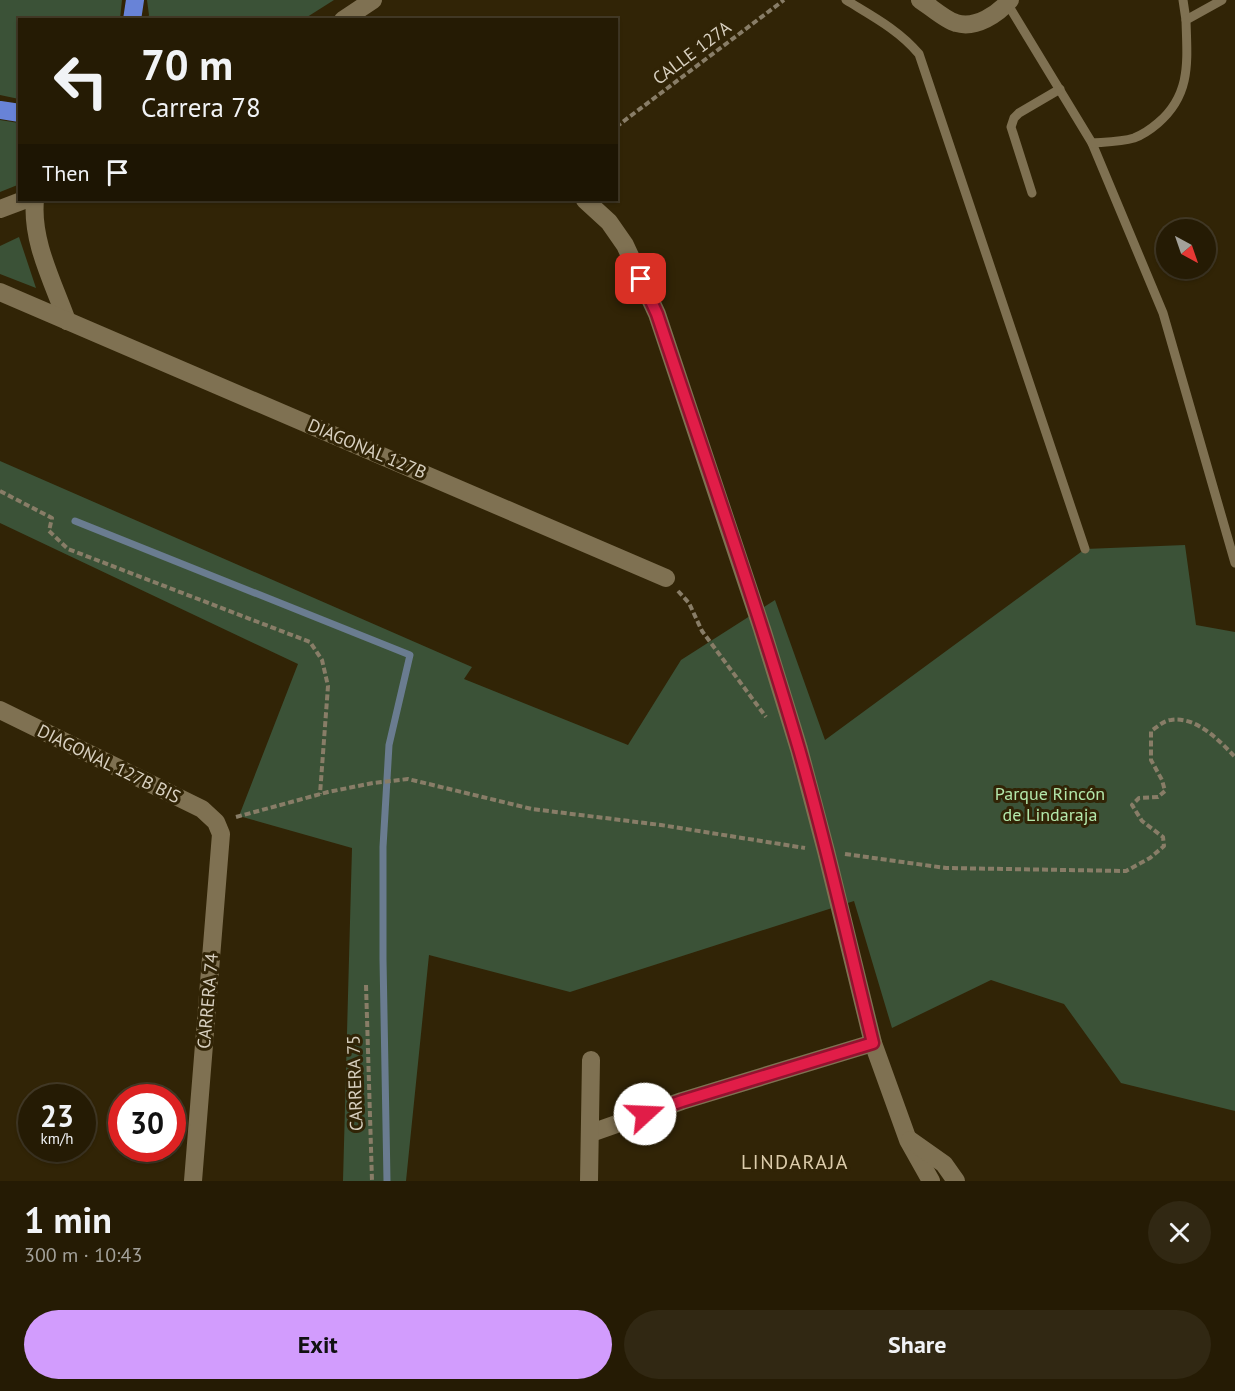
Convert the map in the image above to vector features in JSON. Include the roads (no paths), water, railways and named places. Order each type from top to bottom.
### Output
[{"type":"highway","points":[[132,18],[135,0]]},
{"type":"highway","points":[[0,110],[18,113]]},
{"type":"street","points":[[346,18],[373,0]]},
{"type":"street","points":[[920,0],[956,23],[969,24],[984,20],[1009,2]]},
{"type":"street","points":[[0,209],[21,201]]},
{"type":"street","points":[[35,201],[34,212],[38,239],[67,321]]},
{"type":"street","points":[[586,201],[609,222],[625,245],[657,314],[762,629],[799,749],[873,1043],[908,1140],[931,1181]]},
{"type":"street","name":"DIAGONAL 127B","points":[[0,292],[666,578]]},
{"type":"street","name":"DIAGONAL 127B BIS","points":[[0,710],[202,809],[216,822]]},
{"type":"street","name":"CARRERA 74","points":[[193,1181],[221,834],[216,822]]},
{"type":"street","points":[[591,1133],[682,1101],[873,1043]]},
{"type":"street","points":[[589,1181],[591,1060]]},
{"type":"street","points":[[908,1140],[944,1164],[956,1181]]},
{"type":"lane","points":[[846,0],[895,30],[919,54],[1085,549]]},
{"type":"lane","points":[[1092,143],[1134,138],[1152,128],[1176,104],[1184,86],[1187,68],[1186,20],[1183,0]]},
{"type":"lane","points":[[1186,20],[1222,0]]},
{"type":"lane","points":[[1009,2],[1092,143],[1163,313],[1235,563]]},
{"type":"lane","points":[[1032,193],[1011,127],[1014,118],[1019,113],[1060,89]]},
{"type":"waterway","points":[[75,521],[410,655],[389,745],[383,847],[387,1181]]},
{"type":"district","name":"LINDARAJA","points":[[795,1162]]},
{"type":"park label","name":"Parque Rincón de Lindaraja","points":[[1050,804]]}]
